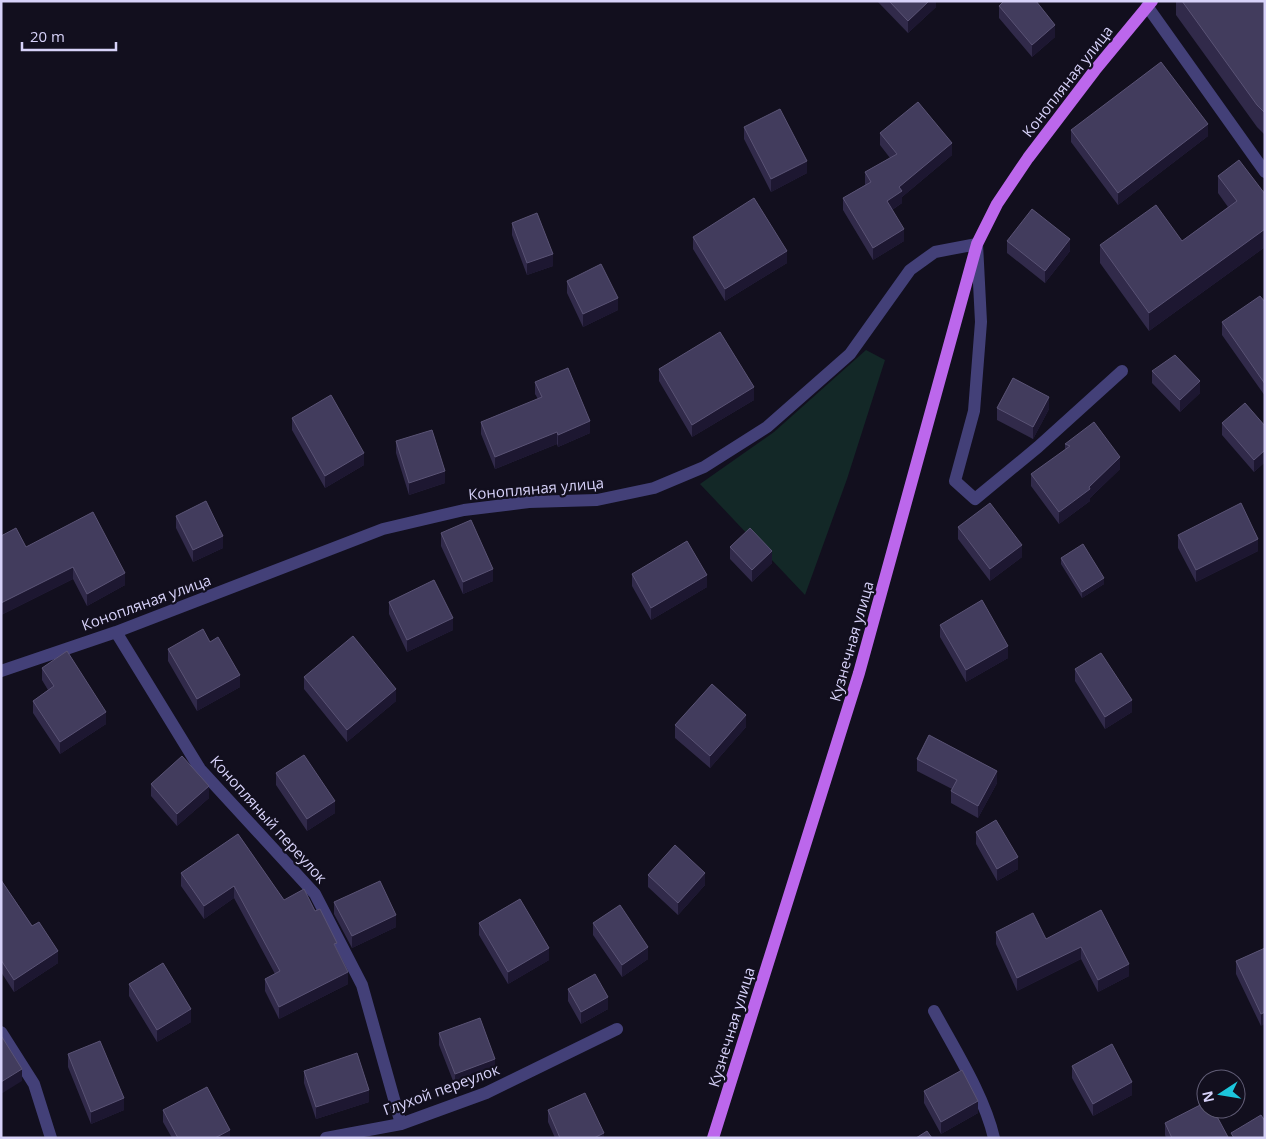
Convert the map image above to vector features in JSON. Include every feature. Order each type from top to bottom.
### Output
[{"type":"main road","name":"Конопляная улица","points":[[1028,158],[1095,70],[1150,4]]},
{"type":"main road","name":"Кузнечная улица","points":[[713,1138],[859,674],[977,244],[998,204],[1028,158]]},
{"type":"street","points":[[1150,4],[1265,172]]},
{"type":"street","points":[[977,244],[981,322],[974,411],[955,481],[975,498],[1038,447],[1122,371]]},
{"type":"street","name":"Конопляная улица","points":[[1,671],[116,632],[383,529],[474,509],[528,502],[597,500],[654,488],[704,467],[767,426],[850,354],[910,270],[935,252],[977,244]]},
{"type":"street","name":"Конопляный переулок","points":[[116,632],[200,768],[315,894],[362,985],[401,1124]]},
{"type":"street","points":[[934,1011],[990,1120],[994,1138]]},
{"type":"street","name":"Глухой переулок","points":[[326,1138],[401,1124],[486,1093],[617,1029]]},
{"type":"street","points":[[1,1032],[34,1084],[51,1138]]},
{"type":"green space","points":[[866,350],[885,360],[847,479],[805,595],[700,484],[774,432]]},
{"type":"building","points":[[889,1],[929,1],[908,21]]},
{"type":"building","points":[[1004,1],[1036,1],[1055,25],[1032,45],[999,6]]},
{"type":"building","points":[[1182,1],[1265,1],[1265,113],[1257,105]]},
{"type":"building","points":[[1161,62],[1208,124],[1118,193],[1071,130]]},
{"type":"building","points":[[918,102],[952,143],[899,187],[902,191],[887,201],[904,229],[873,248],[843,198],[871,182],[865,172],[897,154],[880,133]]},
{"type":"building","points":[[780,109],[807,161],[771,179],[744,127]]},
{"type":"building","points":[[1239,160],[1265,194],[1265,229],[1149,313],[1100,245],[1156,205],[1182,241],[1237,201],[1218,176]]},
{"type":"building","points":[[754,198],[787,251],[725,289],[693,237]]},
{"type":"building","points":[[1032,209],[1070,239],[1045,271],[1007,241]]},
{"type":"building","points":[[537,213],[553,254],[527,263],[512,223]]},
{"type":"building","points":[[601,264],[618,298],[583,314],[567,281]]},
{"type":"building","points":[[1260,296],[1265,302],[1265,384],[1222,322]]},
{"type":"building","points":[[720,332],[754,387],[692,425],[659,369]]},
{"type":"building","points":[[1175,355],[1200,381],[1180,400],[1152,371]]},
{"type":"building","points":[[568,368],[590,421],[558,435],[557,432],[495,457],[481,422],[542,397],[535,382]]},
{"type":"building","points":[[1013,378],[1049,397],[1033,427],[997,408]]},
{"type":"building","points":[[331,395],[364,453],[325,476],[292,418]]},
{"type":"building","points":[[1245,403],[1265,426],[1265,450],[1254,460],[1222,423]]},
{"type":"building","points":[[1094,422],[1120,457],[1089,487],[1090,489],[1059,512],[1031,474],[1070,446],[1065,444]]},
{"type":"building","points":[[432,430],[445,471],[409,483],[396,441]]},
{"type":"building","points":[[206,501],[223,536],[193,550],[176,516]]},
{"type":"building","points":[[990,503],[1022,545],[990,569],[958,527]]},
{"type":"building","points":[[1241,503],[1258,539],[1196,570],[1178,535]]},
{"type":"building","points":[[93,512],[125,573],[87,594],[73,567],[1,603],[1,536],[16,528],[26,547]]},
{"type":"building","points":[[471,520],[493,569],[463,582],[441,533]]},
{"type":"building","points":[[750,528],[772,551],[752,570],[730,547]]},
{"type":"building","points":[[687,541],[707,575],[651,608],[632,574]]},
{"type":"building","points":[[1083,544],[1104,578],[1082,592],[1061,558]]},
{"type":"building","points":[[434,580],[453,618],[407,640],[389,602]]},
{"type":"building","points":[[982,600],[1008,646],[966,670],[940,625]]},
{"type":"building","points":[[203,629],[210,642],[218,637],[240,675],[197,699],[168,649]]},
{"type":"building","points":[[353,636],[396,689],[347,730],[304,677]]},
{"type":"building","points":[[67,651],[106,712],[60,742],[33,701],[54,686],[42,668]]},
{"type":"building","points":[[1101,653],[1132,700],[1105,717],[1075,669]]},
{"type":"building","points":[[712,684],[746,715],[710,756],[675,725]]},
{"type":"building","points":[[929,735],[997,771],[978,806],[951,791],[957,780],[917,759]]},
{"type":"building","points":[[304,755],[335,801],[307,819],[276,773]]},
{"type":"building","points":[[182,756],[209,786],[177,814],[151,784]]},
{"type":"building","points":[[996,820],[1018,857],[997,869],[976,832]]},
{"type":"building","points":[[238,834],[284,900],[304,889],[315,911],[320,909],[337,943],[334,944],[348,972],[279,1007],[265,979],[280,971],[234,886],[204,906],[181,873]]},
{"type":"building","points":[[675,845],[705,873],[678,903],[648,875]]},
{"type":"building","points":[[1,880],[32,926],[39,922],[58,951],[14,980],[1,960]]},
{"type":"building","points":[[380,881],[396,915],[352,936],[334,902]]},
{"type":"building","points":[[520,899],[549,948],[508,972],[479,923]]},
{"type":"building","points":[[620,905],[648,947],[622,965],[593,923]]},
{"type":"building","points":[[1101,910],[1129,964],[1098,980],[1081,947],[1017,978],[996,932],[1033,913],[1046,939]]},
{"type":"building","points":[[1265,948],[1265,1012],[1261,1014],[1236,961]]},
{"type":"building","points":[[163,963],[191,1009],[157,1030],[129,984]]},
{"type":"building","points":[[595,974],[608,997],[581,1012],[568,989]]},
{"type":"building","points":[[480,1018],[495,1059],[455,1074],[439,1033]]},
{"type":"building","points":[[1,1038],[22,1069],[1,1082]]},
{"type":"building","points":[[100,1041],[124,1098],[91,1112],[68,1054]]},
{"type":"building","points":[[1112,1044],[1132,1082],[1093,1104],[1072,1066]]},
{"type":"building","points":[[357,1053],[369,1090],[316,1107],[304,1071]]},
{"type":"building","points":[[962,1070],[978,1101],[941,1122],[924,1091]]},
{"type":"building","points":[[207,1087],[230,1130],[215,1138],[178,1138],[163,1110]]},
{"type":"building","points":[[585,1093],[604,1133],[594,1138],[560,1138],[548,1110]]},
{"type":"building","points":[[1196,1107],[1196,1119],[1218,1119],[1228,1137],[1172,1138],[1165,1123]]},
{"type":"building","points":[[1261,1115],[1265,1121],[1265,1138],[1234,1138],[1231,1133]]},
{"type":"building","points":[[927,1131],[932,1138],[916,1138]]}]
